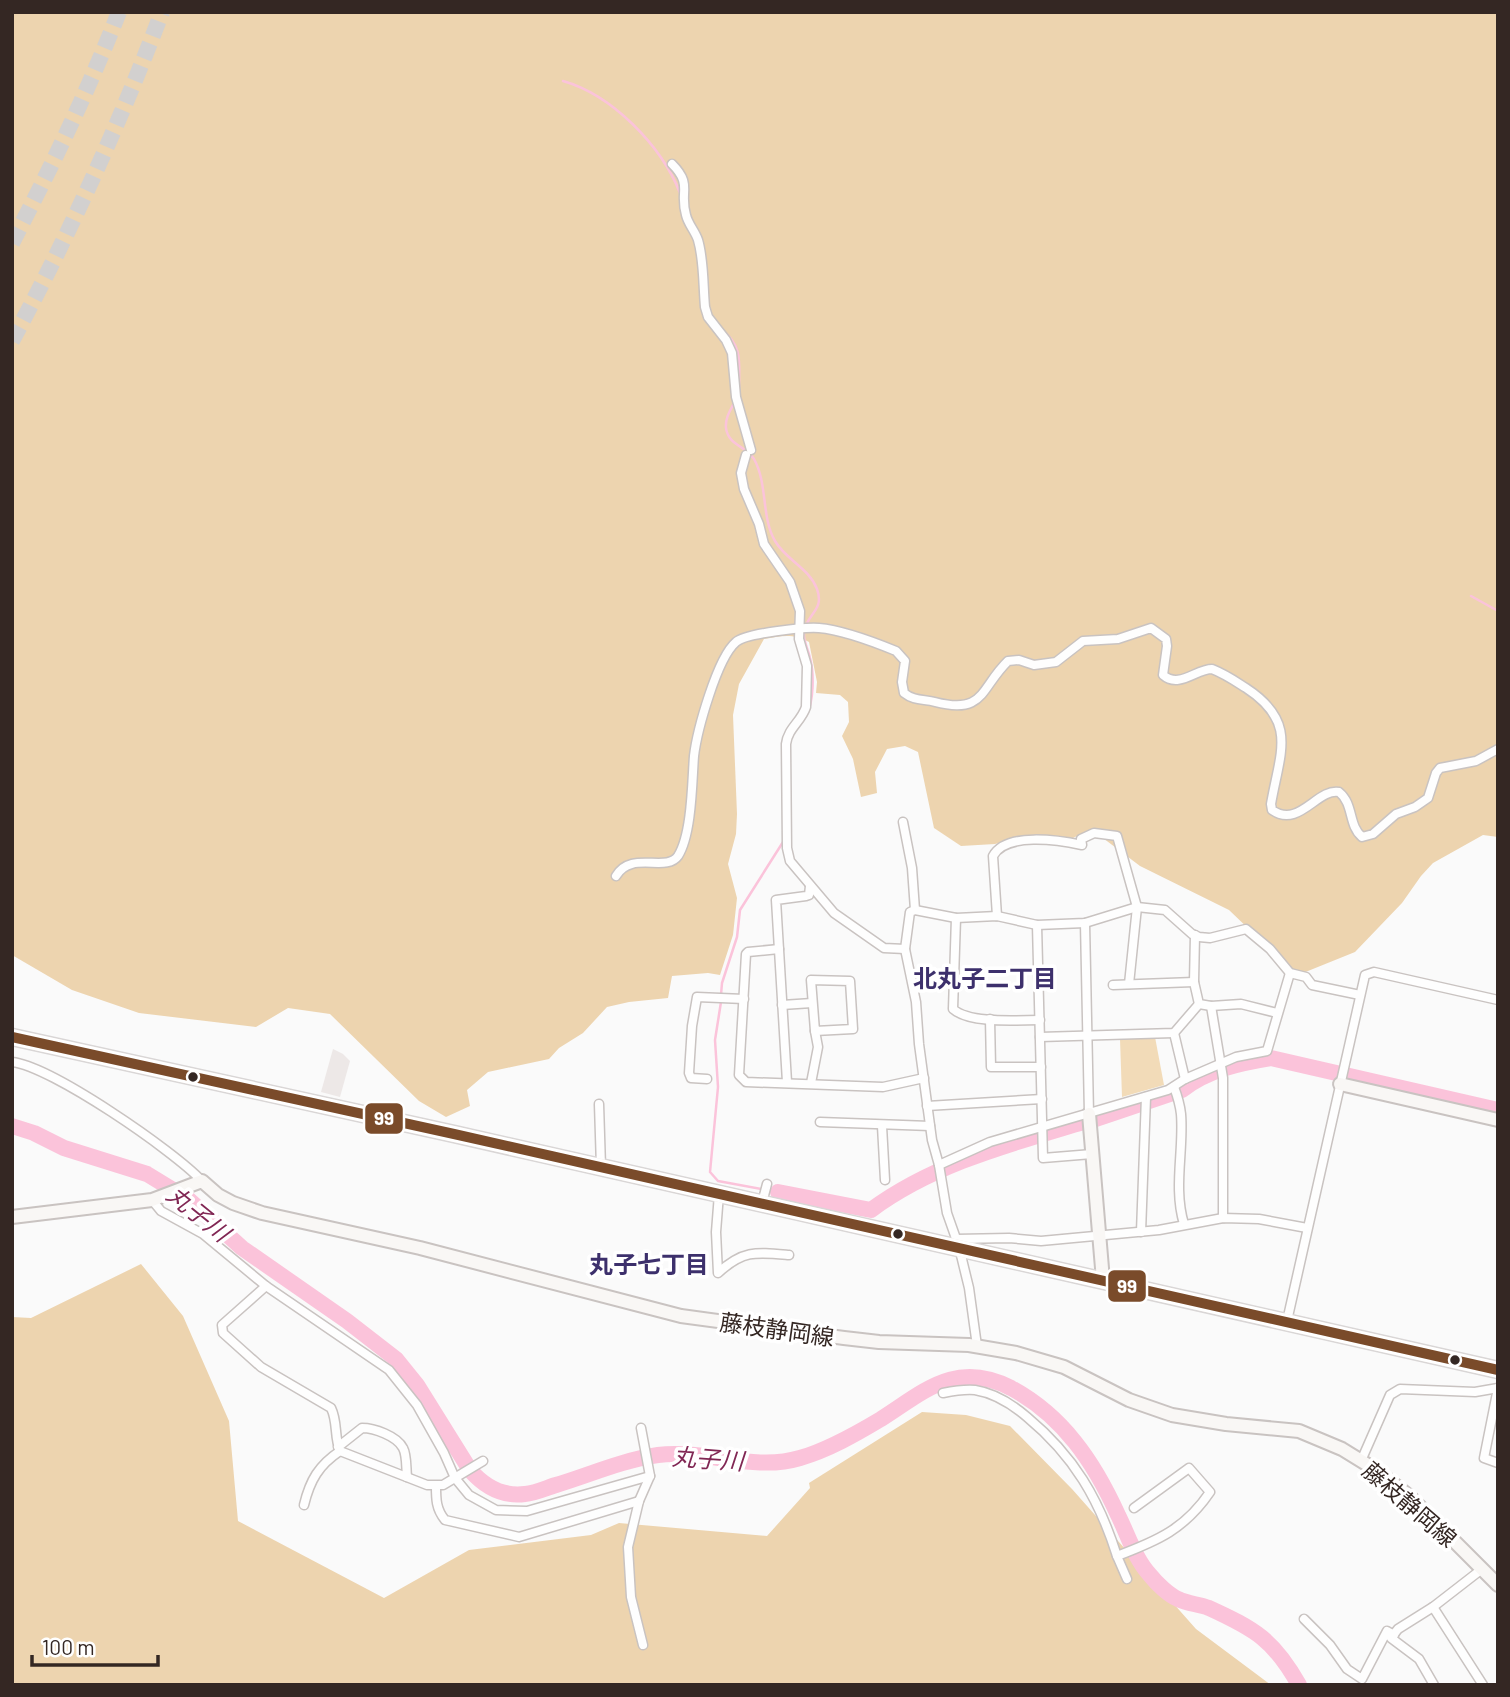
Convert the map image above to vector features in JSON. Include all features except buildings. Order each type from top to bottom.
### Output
[{"type":"highway","points":[[12,1037],[719,1193],[763,1199],[1498,1370]]},
{"type":"main road","points":[[1341,1077],[1498,1120]]},
{"type":"main road","points":[[1089,1114],[1102,1280]]},
{"type":"main road","points":[[12,1217],[156,1198],[196,1184]]},
{"type":"main road","name":"藤枝静岡線","points":[[196,1184],[233,1203],[262,1213],[420,1248],[681,1315],[844,1339],[976,1346],[1050,1362],[1129,1400],[1172,1415],[1226,1424],[1299,1431],[1342,1449],[1409,1496],[1498,1585]]},
{"type":"street","points":[[671,164],[682,175],[685,186],[684,206],[686,217],[698,241],[708,317],[726,340],[732,353],[736,397],[749,453],[741,474],[744,489],[759,524],[764,544],[790,582],[800,611],[799,630],[806,660],[807,698],[804,713],[787,734],[790,861],[834,913],[884,948],[905,949]]},
{"type":"street","points":[[616,876],[621,869],[632,863],[672,860],[679,854],[689,816],[698,737],[719,670],[732,646],[739,639],[749,636],[825,629],[896,651],[905,661],[902,681],[904,694],[916,700],[952,706],[969,704],[981,696],[1008,661],[1019,660],[1034,665],[1056,662],[1083,641],[1118,639],[1143,629],[1156,630],[1166,639],[1163,675],[1168,679],[1181,679],[1212,669],[1257,694],[1272,711],[1282,737],[1272,810],[1280,815],[1296,813],[1335,791],[1347,800],[1354,826],[1362,837],[1373,834],[1396,814],[1415,807],[1428,798],[1440,768],[1476,761],[1498,749]]},
{"type":"street","points":[[903,822],[912,868],[915,910]]},
{"type":"street","points":[[997,916],[993,856],[998,847],[1012,841],[1031,840],[1082,845],[1081,839],[1094,833],[1117,836],[1137,907],[1129,984]]},
{"type":"street","points":[[787,1082],[776,900],[809,895],[810,886]]},
{"type":"street","points":[[976,1346],[969,1288],[958,1243],[947,1213],[930,1126],[916,1002],[905,949],[910,912],[915,910],[956,918],[997,916],[1037,925],[1085,923],[1137,907],[1165,910],[1195,935],[1210,938],[1246,929],[1270,949],[1290,973],[1306,977],[1312,985],[1360,995]]},
{"type":"street","points":[[956,918],[952,1005],[960,1014],[990,1019],[1040,1020]]},
{"type":"street","points":[[1085,923],[1089,1114]]},
{"type":"street","points":[[1037,925],[1043,1158],[1092,1154]]},
{"type":"street","points":[[1195,935],[1194,982],[1199,1004]]},
{"type":"street","points":[[779,949],[748,951],[746,954],[739,1075],[746,1082],[883,1087],[923,1078]]},
{"type":"street","points":[[1287,1321],[1365,975],[1374,972],[1498,1000]]},
{"type":"street","points":[[940,1170],[990,1142],[1043,1132],[1174,1087],[1185,1079],[1236,1057],[1267,1051],[1290,973]]},
{"type":"street","points":[[811,1083],[818,1047],[815,1031],[810,980],[850,981],[853,1029],[815,1031]]},
{"type":"street","points":[[1113,985],[1194,982]]},
{"type":"street","points":[[707,1079],[691,1078],[689,1073],[692,1026],[698,997],[744,999]]},
{"type":"street","points":[[782,1005],[812,1003]]},
{"type":"street","points":[[1199,1004],[1211,1006],[1233,1003],[1277,1013]]},
{"type":"street","points":[[1040,1037],[1174,1033],[1199,1004]]},
{"type":"street","points":[[1211,1006],[1222,1074],[1223,1218]]},
{"type":"street","points":[[990,1019],[991,1067],[1041,1067]]},
{"type":"street","points":[[1174,1033],[1185,1079]]},
{"type":"street","points":[[12,1062],[31,1066],[75,1090],[165,1149],[196,1184]]},
{"type":"street","points":[[1174,1087],[1181,1113],[1179,1187],[1184,1224]]},
{"type":"street","points":[[1141,1232],[1146,1097]]},
{"type":"street","points":[[928,1106],[1042,1099]]},
{"type":"street","points":[[599,1104],[601,1167]]},
{"type":"street","points":[[820,1122],[930,1126]]},
{"type":"street","points":[[882,1126],[885,1180]]},
{"type":"street","points":[[763,1199],[767,1184]]},
{"type":"street","points":[[719,1193],[716,1232],[718,1273],[732,1259],[752,1252],[789,1255]]},
{"type":"street","points":[[156,1198],[161,1211],[203,1234],[266,1286],[389,1370],[417,1405],[456,1478],[469,1495],[481,1504],[496,1510],[527,1511],[650,1475]]},
{"type":"street","points":[[958,1243],[1009,1238],[1041,1241],[1099,1236],[1223,1218],[1259,1219],[1307,1227]]},
{"type":"street","points":[[266,1286],[222,1325],[223,1333],[261,1367],[331,1408],[336,1417],[339,1449]]},
{"type":"street","points":[[1361,1461],[1390,1395],[1395,1391],[1475,1392],[1498,1388],[1484,1458],[1498,1463]]},
{"type":"street","points":[[943,1393],[976,1390],[993,1395],[1020,1411],[1062,1449],[1091,1492],[1108,1527],[1127,1578]]},
{"type":"street","points":[[304,1505],[316,1472],[362,1428],[374,1429],[400,1443],[404,1449],[407,1477]]},
{"type":"street","points":[[641,1428],[650,1475],[639,1501],[628,1547],[631,1597],[643,1645]]},
{"type":"street","points":[[339,1449],[436,1486],[443,1485],[481,1462]]},
{"type":"street","points":[[1118,1556],[1145,1546],[1181,1527],[1210,1492],[1189,1468],[1134,1508]]},
{"type":"street","points":[[436,1486],[436,1503],[444,1520],[519,1537],[639,1501]]},
{"type":"street","points":[[1434,1685],[1419,1659],[1391,1638],[1398,1629],[1433,1607],[1482,1569]]},
{"type":"street","points":[[1433,1607],[1483,1685]]},
{"type":"street","points":[[1304,1619],[1330,1645],[1347,1669],[1362,1679],[1387,1631],[1394,1635]]},
{"type":"shaded area","points":[[12,12],[1498,12],[1498,837],[1483,835],[1433,863],[1402,903],[1355,952],[1303,973],[1293,970],[1229,910],[1140,866],[1091,829],[1073,838],[1027,835],[995,844],[961,846],[934,828],[918,752],[905,746],[887,749],[875,772],[877,793],[861,797],[853,759],[842,736],[849,722],[848,702],[840,695],[816,693],[817,682],[809,642],[798,637],[781,636],[764,639],[739,684],[733,715],[737,814],[736,834],[728,864],[737,898],[733,935],[720,975],[708,973],[672,976],[668,998],[607,1007],[583,1033],[559,1048],[549,1059],[488,1072],[467,1090],[470,1106],[446,1117],[419,1101],[330,1014],[288,1008],[256,1027],[139,1013],[72,990],[12,955]]},
{"type":"shaded area","points":[[1155,1037],[1164,1085],[1122,1097],[1120,1039]]},
{"type":"shaded area","points":[[333,1049],[350,1061],[340,1097],[321,1092]]},
{"type":"shaded area","points":[[141,1264],[183,1316],[229,1421],[238,1521],[384,1598],[469,1550],[591,1535],[619,1523],[767,1536],[810,1488],[809,1483],[922,1412],[966,1415],[1010,1426],[1072,1489],[1196,1629],[1271,1685],[12,1685],[12,1317],[31,1318]]},
{"type":"waterway","points":[[563,81],[599,98],[633,124],[661,157],[680,193]]},
{"type":"waterway","points":[[722,330],[737,349],[739,387]]},
{"type":"waterway","points":[[734,403],[726,421],[727,434],[754,459],[775,541],[785,554],[809,575],[819,596],[817,608],[804,632],[813,679],[811,703],[806,716]]},
{"type":"waterway","points":[[1471,596],[1498,611]]},
{"type":"waterway","points":[[790,791],[790,823]]},
{"type":"waterway","points":[[721,995],[722,983],[737,937],[740,910],[783,842]]},
{"type":"waterway","points":[[721,1002],[715,1040],[718,1087],[710,1172],[718,1181],[778,1192]]},
{"type":"waterway","points":[[1096,1119],[1182,1090],[1202,1077],[1224,1068],[1271,1058],[1498,1110]]},
{"type":"waterway","points":[[778,1192],[871,1210],[895,1194],[946,1168],[1000,1147],[1083,1122]]},
{"type":"waterway","name":"丸子川","points":[[12,1126],[34,1133],[64,1148],[147,1174],[188,1199],[242,1248],[347,1321],[396,1359],[417,1385],[470,1470],[481,1481],[501,1492],[533,1493],[619,1464],[658,1455],[783,1462],[810,1455],[842,1441],[942,1382],[974,1377],[1011,1388],[1046,1412],[1075,1442],[1109,1495],[1140,1562],[1156,1582],[1178,1599],[1209,1608],[1251,1630],[1272,1646],[1299,1685]]},
{"type":"tunnel","points":[[12,243],[95,71],[119,12]]},
{"type":"tunnel","points":[[12,341],[92,179],[162,12]]},
{"type":"transit line","name":"99","points":[[12,1037],[1498,1370]]},
{"type":"district","name":"北丸子二丁目","points":[[985,977]]},
{"type":"district","name":"丸子七丁目","points":[[649,1263]]}]
